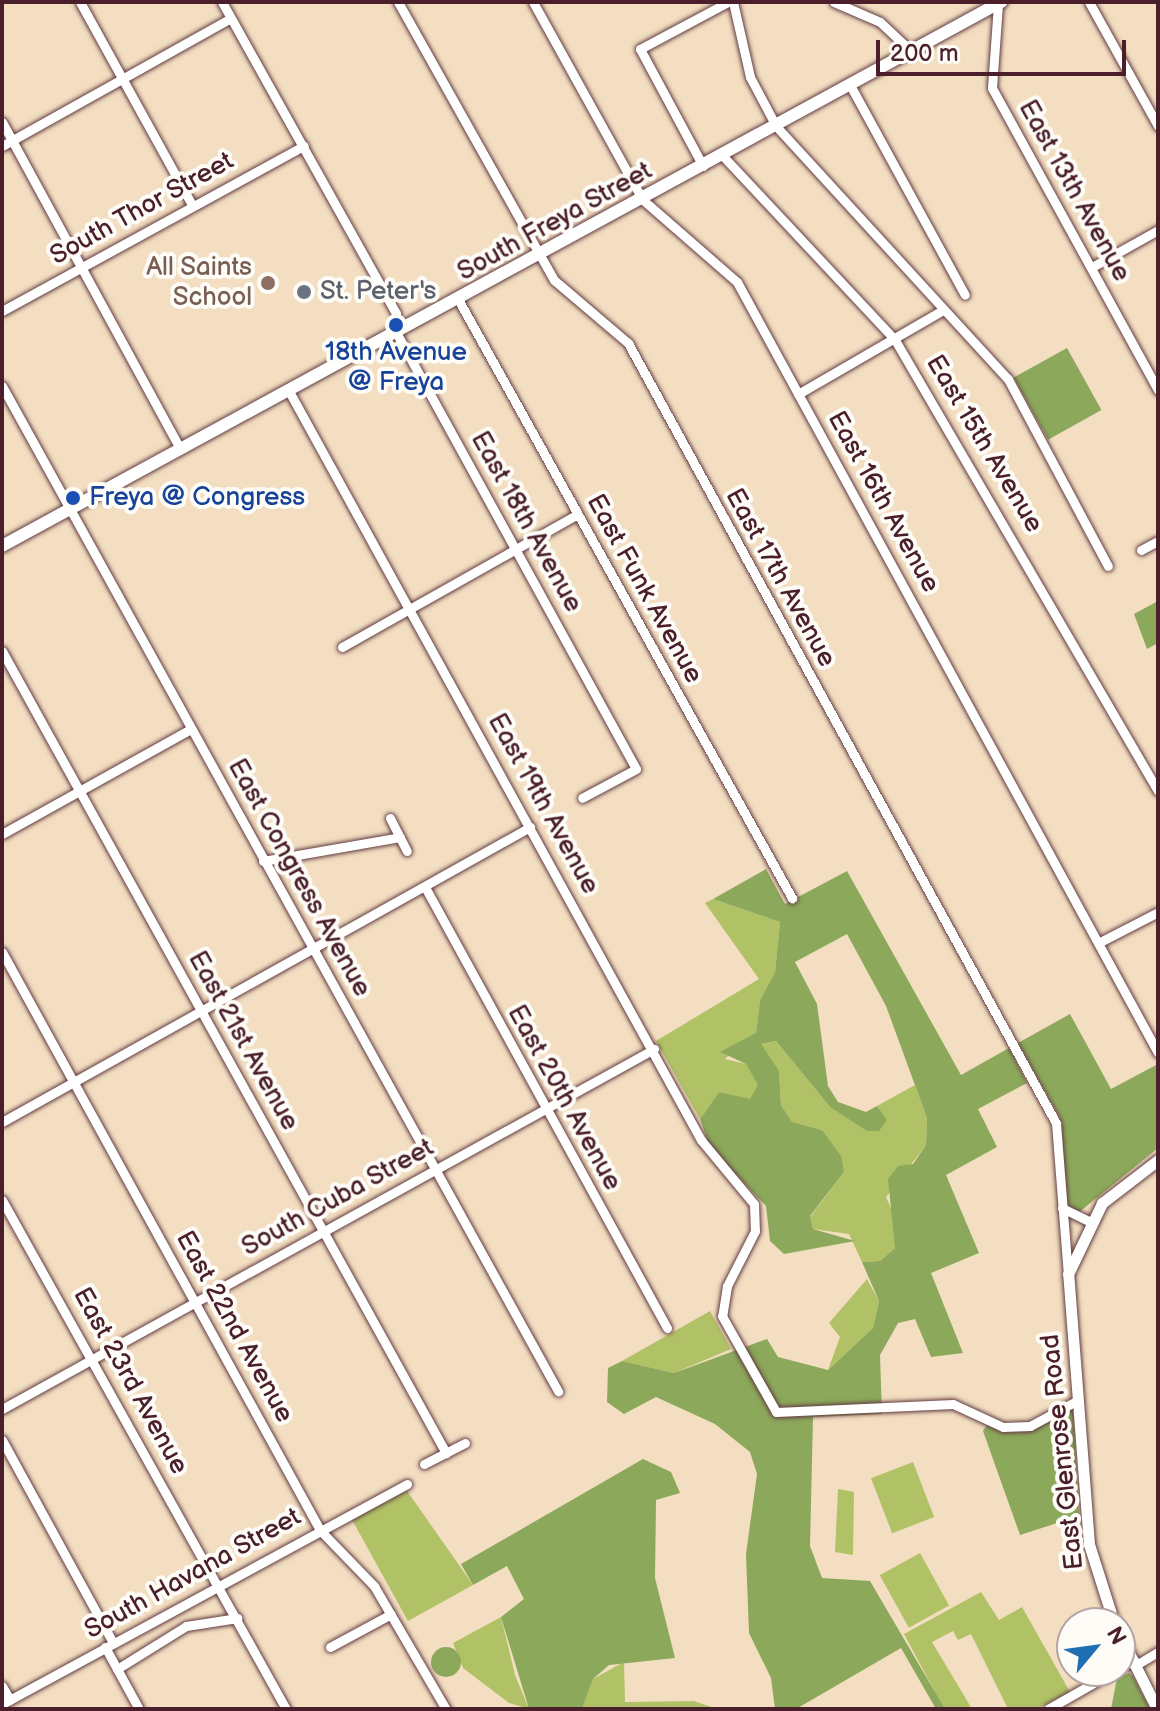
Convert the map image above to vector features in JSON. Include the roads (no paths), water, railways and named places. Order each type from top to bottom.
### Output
[{"type":"main road","name":"South Freya Street","points":[[2,546],[290,393],[1000,3]]},
{"type":"street","points":[[80,2],[192,205]]},
{"type":"street","name":"East 18th Avenue","points":[[222,2],[396,313],[397,334],[636,769],[582,798]]},
{"type":"street","name":"East 17th Avenue","points":[[398,2],[554,280],[628,343],[1056,1123],[1068,1274]]},
{"type":"street","name":"East 16th Avenue","points":[[533,2],[642,199],[737,282],[1158,1053]]},
{"type":"street","points":[[703,166],[640,49],[730,2],[745,63],[776,126],[941,311],[977,343],[1031,414],[1108,566]]},
{"type":"street","points":[[834,2],[880,22],[911,51]]},
{"type":"street","points":[[1089,2],[1158,126]]},
{"type":"street","name":"East 13th Avenue","points":[[1000,3],[992,88],[1157,387]]},
{"type":"street","points":[[2,146],[231,18]]},
{"type":"street","points":[[850,85],[965,295]]},
{"type":"street","points":[[2,122],[180,449]]},
{"type":"street","name":"South Thor Street","points":[[2,311],[304,146]]},
{"type":"street","name":"East 15th Avenue","points":[[722,155],[895,340],[1158,791]]},
{"type":"street","points":[[1092,267],[1158,230]]},
{"type":"street","name":"East Funk Avenue","points":[[459,301],[792,898]]},
{"type":"street","points":[[798,394],[941,311]]},
{"type":"street","name":"East Congress Avenue","points":[[2,386],[558,1391]]},
{"type":"street","name":"East 19th Avenue","points":[[290,393],[654,1049],[701,1140],[754,1204],[755,1231],[727,1286],[722,1316],[776,1412],[953,1404],[1003,1427],[1030,1426],[1078,1400]]},
{"type":"street","points":[[342,647],[576,515]]},
{"type":"street","points":[[1141,550],[1158,541]]},
{"type":"street","name":"East 21st Avenue","points":[[2,651],[446,1453]]},
{"type":"street","points":[[2,834],[191,729]]},
{"type":"street","points":[[390,818],[407,851]]},
{"type":"street","points":[[2,1122],[530,827]]},
{"type":"street","points":[[263,861],[400,837]]},
{"type":"street","name":"East 20th Avenue","points":[[425,887],[544,1109],[667,1328]]},
{"type":"street","points":[[1100,942],[1158,912]]},
{"type":"street","name":"East 22nd Avenue","points":[[2,952],[320,1530],[391,1614],[446,1709]]},
{"type":"street","name":"South Cuba Street","points":[[2,1409],[196,1303],[323,1229],[654,1049]]},
{"type":"street","points":[[1068,1274],[1089,1221],[1115,1190],[1158,1160]]},
{"type":"street","name":"East 23rd Avenue","points":[[2,1200],[286,1709]]},
{"type":"street","points":[[1062,1208],[1089,1221]]},
{"type":"street","name":"East Glenrose Road","points":[[1068,1274],[1089,1544],[1109,1607]]},
{"type":"street","points":[[2,1440],[139,1709]]},
{"type":"street","points":[[424,1464],[465,1443]]},
{"type":"street","name":"South Havana Street","points":[[6,1702],[407,1484]]},
{"type":"street","points":[[330,1647],[391,1614]]},
{"type":"street","points":[[117,1669],[186,1626],[237,1618]]},
{"type":"street","points":[[1136,1663],[1158,1652]]},
{"type":"street","points":[[1136,1665],[1157,1709]]},
{"type":"street","points":[[2,1686],[6,1702]]},
{"type":"street","points":[[1048,1709],[1090,1687]]},
{"type":"place","name":"All Saints School","points":[[268,283]]},
{"type":"place","name":"St. Peter's","points":[[304,292]]},
{"type":"place","name":"18th Avenue @ Freya","points":[[396,325]]},
{"type":"place","name":"Freya @ Congress","points":[[73,498]]}]
